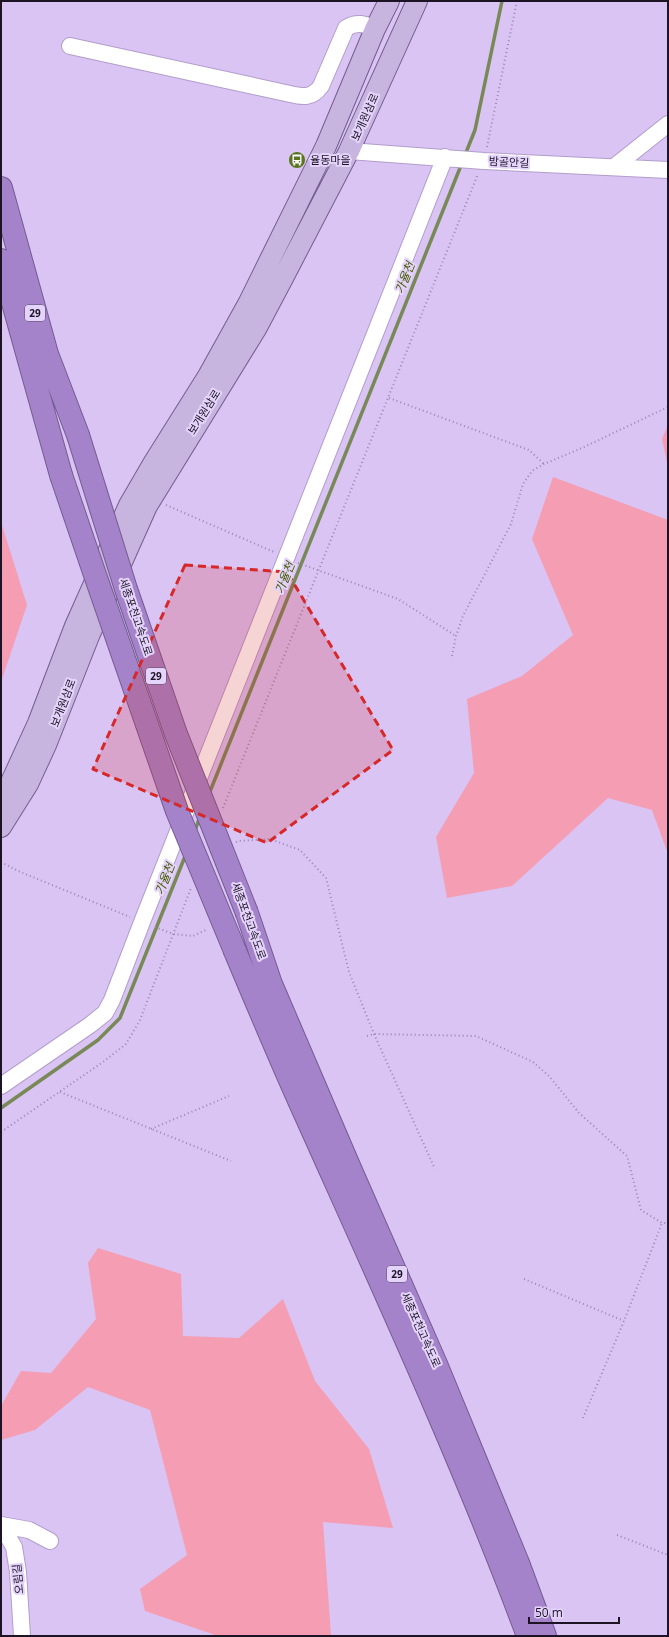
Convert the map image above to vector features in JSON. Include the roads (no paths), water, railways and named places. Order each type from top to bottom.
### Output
[{"type":"highway","name":"세종포천고속도로","points":[[1,188],[47,354],[78,435],[126,589],[176,734],[247,913],[283,1012],[436,1364],[518,1563],[545,1636]]},
{"type":"highway","name":"세종포천고속도로","points":[[1,260],[61,475],[172,796],[234,951],[304,1114],[446,1429],[498,1556],[528,1636]]},
{"type":"main road","name":"보개원삼로","points":[[1,800],[11,782],[38,723],[75,626],[130,505],[154,462],[208,376],[249,302],[326,146],[375,30],[389,1]]},
{"type":"main road","name":"보개원삼로","points":[[1,827],[28,784],[46,745],[89,636],[132,538],[151,499],[256,329],[349,151],[417,1]]},
{"type":"street","points":[[70,46],[281,92],[310,96],[316,93],[321,86],[346,28],[352,24],[358,23],[367,25],[375,30]]},
{"type":"street","points":[[614,167],[668,124]]},
{"type":"street","name":"밤골안길","points":[[349,151],[479,160],[668,170]]},
{"type":"street","points":[[1,1086],[90,1025],[104,1013],[112,1000],[145,923],[448,157]]},
{"type":"street","points":[[1,1525],[29,1530],[50,1540]]},
{"type":"street","name":"오림길","points":[[1,1525],[14,1547],[18,1572],[22,1636]]},
{"type":"waterway","name":"가율천","points":[[465,155],[475,130],[502,1]]},
{"type":"waterway","name":"가율천","points":[[209,794],[462,163]]},
{"type":"waterway","name":"가율천","points":[[195,831],[200,816]]},
{"type":"waterway","name":"가율천","points":[[1,1108],[98,1040],[120,1018],[186,854]]},
{"type":"place","name":"율동마을","points":[[297,160]]}]
